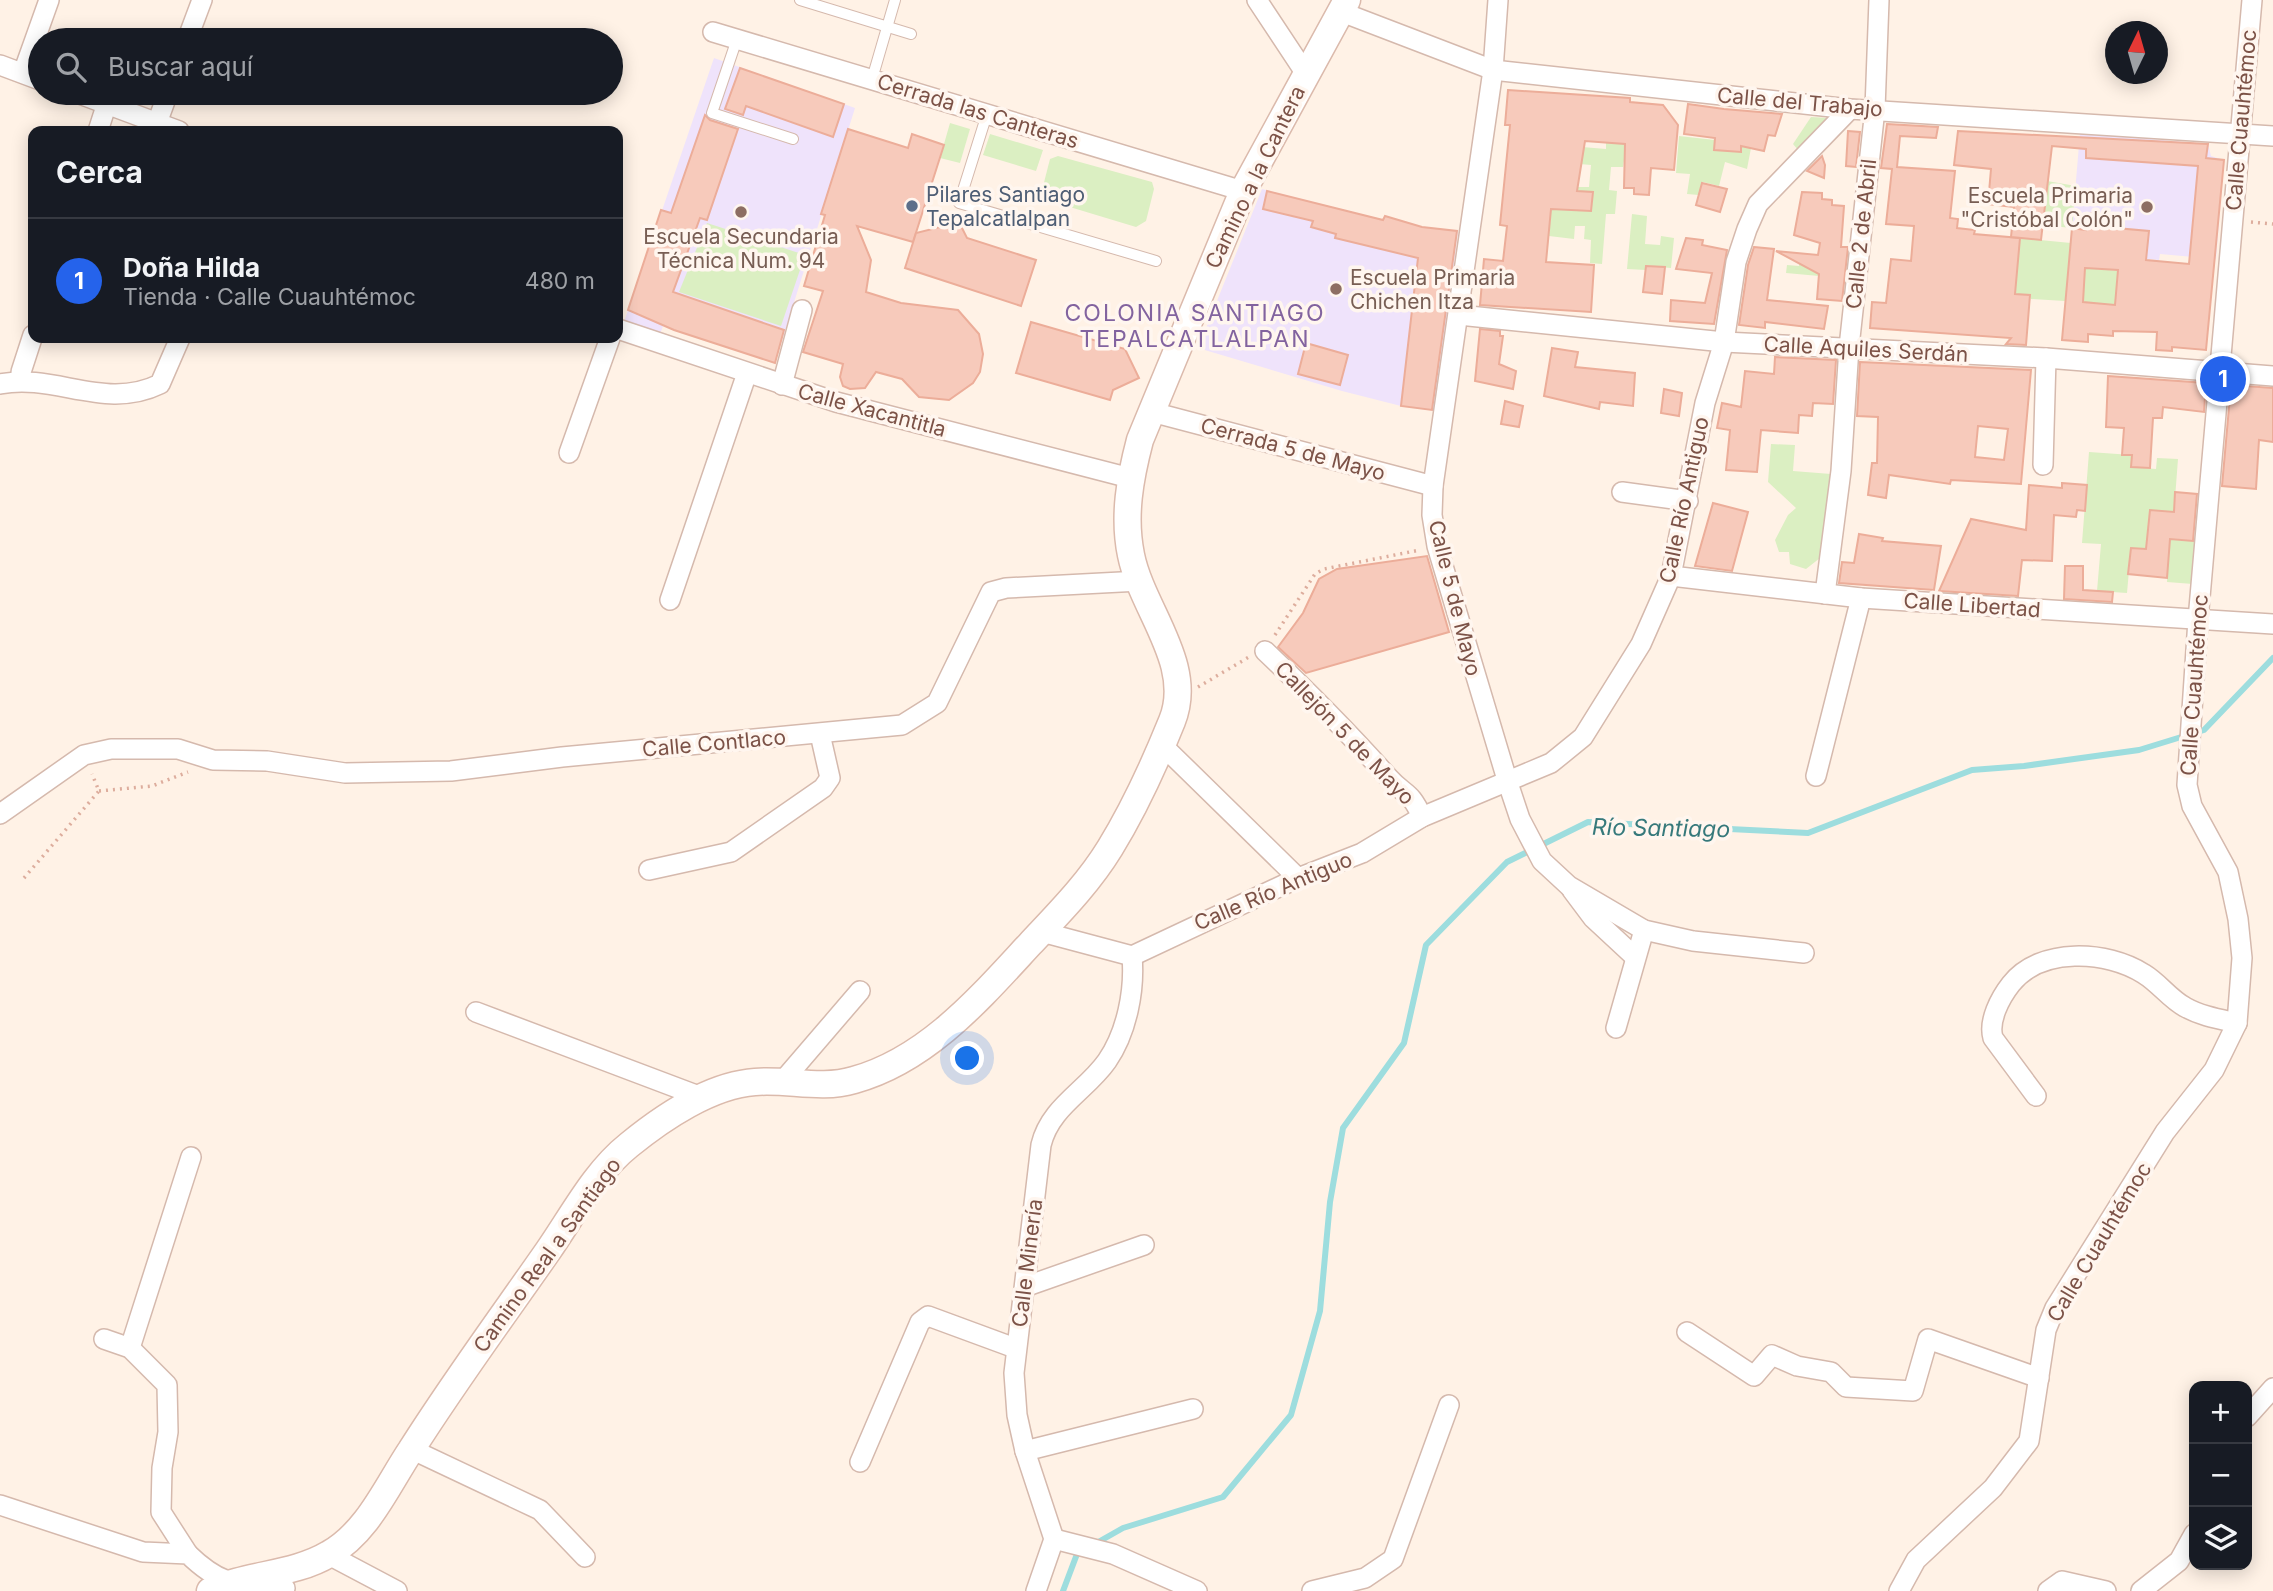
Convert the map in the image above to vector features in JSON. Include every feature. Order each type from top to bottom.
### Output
[{"type":"street","points":[[43,28],[49,0]]},
{"type":"street","points":[[192,28],[202,0]]},
{"type":"street","points":[[1257,0],[1306,74]]},
{"type":"street","name":"Calle 5 de Mayo","points":[[1498,0],[1493,70],[1433,486],[1432,515],[1437,546],[1508,783],[1520,819],[1542,861],[1569,886],[1644,930],[1693,941],[1804,953]]},
{"type":"street","name":"Calle 2 de Abril","points":[[1825,593],[1841,471],[1849,347],[1875,109],[1879,0]]},
{"type":"street","name":"Calle Cuauhtémoc","points":[[1899,1591],[1916,1560],[1993,1488],[2029,1441],[2046,1330],[2055,1308],[2165,1132],[2214,1070],[2236,1023],[2242,958],[2238,919],[2228,872],[2192,806],[2188,785],[2188,750],[2218,371],[2252,0]]},
{"type":"street","name":"Camino a la Cantera","points":[[1179,699],[1177,673],[1140,581],[1127,532],[1130,478],[1152,412],[1243,191],[1343,6]]},
{"type":"street","name":"Calle del Trabajo","points":[[1343,6],[1493,70],[1850,108],[2273,136]]},
{"type":"street","name":"Cerrada las Canteras","points":[[713,32],[1243,191]]},
{"type":"street","points":[[0,65],[28,75]]},
{"type":"street","points":[[100,126],[106,105]]},
{"type":"street","points":[[112,105],[165,126]]},
{"type":"street","points":[[157,123],[164,105]]},
{"type":"street","name":"Calle Río Antiguo","points":[[1132,956],[1297,878],[1362,853],[1422,817],[1551,763],[1583,737],[1641,644],[1671,576],[1688,501],[1705,403],[1724,342],[1736,262],[1758,204],[1850,108]]},
{"type":"street","points":[[782,385],[802,310]]},
{"type":"street","name":"Calle Aquiles Serdán","points":[[1459,315],[1724,342],[2046,358],[2273,376]]},
{"type":"street","name":"Calle Xacantitla","points":[[623,331],[836,402],[1130,478]]},
{"type":"street","points":[[22,372],[31,343]]},
{"type":"street","points":[[0,384],[20,381],[117,395],[140,394],[160,384],[178,343]]},
{"type":"street","points":[[569,453],[608,343]]},
{"type":"street","points":[[2043,465],[2046,358]]},
{"type":"street","points":[[670,600],[747,373]]},
{"type":"street","name":"Cerrada 5 de Mayo","points":[[1152,412],[1433,486]]},
{"type":"street","points":[[1622,492],[1688,501]]},
{"type":"street","name":"Calle Libertad","points":[[1671,576],[1861,598],[2273,624]]},
{"type":"street","name":"Calle Contlaco","points":[[0,814],[84,755],[111,749],[178,749],[213,760],[267,761],[345,773],[451,771],[680,745],[902,725],[937,703],[991,592],[1006,588],[1140,581]]},
{"type":"street","points":[[1816,776],[1861,598]]},
{"type":"street","name":"Callejón 5 de Mayo","points":[[1265,651],[1337,720],[1393,783],[1413,796],[1422,817]]},
{"type":"street","points":[[1132,956],[1042,932],[1086,884],[1110,848],[1161,744],[1179,699]]},
{"type":"street","points":[[649,870],[731,852],[792,806],[823,788],[830,778],[821,734]]},
{"type":"street","points":[[1161,744],[1297,878]]},
{"type":"street","points":[[1569,886],[1593,918],[1635,957]]},
{"type":"street","points":[[1616,1028],[1644,930]]},
{"type":"street","name":"Camino Real a Santiago","points":[[218,1587],[320,1558],[363,1525],[411,1449],[593,1185],[627,1146],[704,1098],[736,1085],[756,1082],[827,1086],[857,1080],[899,1063],[943,1032],[1042,932]]},
{"type":"street","points":[[2036,1097],[1990,1030],[2013,981],[2034,965],[2057,956],[2071,954],[2143,973],[2184,1006],[2207,1016],[2236,1023]]},
{"type":"street","name":"Calle Minería","points":[[1054,1539],[1025,1451],[1017,1415],[1015,1348],[1027,1286],[1044,1133],[1051,1119],[1107,1061],[1116,1043],[1129,1003],[1134,976],[1132,956]]},
{"type":"street","points":[[781,1083],[860,991]]},
{"type":"street","points":[[476,1012],[704,1098]]},
{"type":"street","points":[[130,1348],[191,1157]]},
{"type":"street","points":[[1027,1286],[1144,1245]]},
{"type":"street","points":[[860,1462],[920,1322],[928,1316],[1015,1348]]},
{"type":"street","points":[[1687,1332],[1754,1376],[1772,1355],[1797,1366],[1831,1372],[1846,1387],[1913,1391],[1928,1339],[2039,1378]]},
{"type":"street","points":[[104,1339],[130,1348],[167,1385],[168,1432],[162,1468],[161,1512],[188,1554],[218,1587],[284,1589],[320,1558],[397,1591]]},
{"type":"street","points":[[2252,1412],[2273,1388]]},
{"type":"street","points":[[1311,1591],[1365,1578],[1393,1559],[1449,1405]]},
{"type":"street","points":[[1025,1451],[1193,1409]]},
{"type":"street","points":[[411,1449],[540,1510],[585,1557]]},
{"type":"street","points":[[0,1505],[143,1552],[188,1554]]},
{"type":"street","points":[[1036,1591],[1054,1539],[1113,1554],[1197,1591]]},
{"type":"street","points":[[2141,1591],[2169,1572],[2189,1542]]},
{"type":"street","points":[[2048,1591],[2062,1581],[2106,1591]]},
{"type":"lane","points":[[800,0],[911,34]]},
{"type":"lane","points":[[872,79],[895,0]]},
{"type":"lane","points":[[737,39],[712,113],[793,139]]},
{"type":"lane","points":[[987,114],[959,203],[1156,261]]},
{"type":"path","name":"Callejón 5 de Mayo","points":[[1179,699],[1249,656],[1265,651],[1315,574],[1324,569],[1437,546]]},
{"type":"path","points":[[84,755],[99,791]]},
{"type":"path","points":[[24,878],[99,791],[152,786],[213,760]]},
{"type":"shaded area","name":"Escuela Secundaria Técnica Num. 94","points":[[714,58],[855,108],[775,363],[663,326],[659,337],[623,325]]},
{"type":"shaded area","name":"Escuela Primaria \"Cristóbal Colón\"","points":[[2080,133],[2208,144],[2211,156],[2224,160],[2216,259],[2160,254],[2159,260],[2070,252]]},
{"type":"shaded area","name":"Escuela Primaria Chichen Itza","points":[[1262,189],[1383,220],[1385,216],[1422,227],[1458,231],[1436,411],[1401,406],[1342,391],[1198,348]]},
{"type":"green space","points":[[1811,117],[1828,118],[1799,151],[1793,144]]},
{"type":"green space","points":[[950,123],[970,129],[960,163],[940,158]]},
{"type":"green space","points":[[1743,125],[1751,148],[1747,169],[1725,162],[1719,186],[1703,182],[1699,195],[1687,194],[1690,174],[1676,173],[1679,136],[1715,140],[1741,151]]},
{"type":"green space","points":[[1619,132],[1645,154],[1625,153],[1623,167],[1611,167],[1609,190],[1617,191],[1615,214],[1606,214],[1602,264],[1590,263],[1591,240],[1584,239],[1585,226],[1575,226],[1574,239],[1549,236],[1553,187],[1589,187],[1591,165],[1557,162],[1558,145],[1606,149],[1606,143],[1618,143]]},
{"type":"green space","points":[[990,134],[1043,150],[1036,171],[983,155]]},
{"type":"green space","points":[[1058,156],[1152,182],[1154,189],[1146,221],[1136,227],[1040,198],[1050,159]]},
{"type":"green space","points":[[2047,181],[2076,186],[2072,228],[2042,225]]},
{"type":"green space","points":[[1632,214],[1647,216],[1645,244],[1660,245],[1661,236],[1674,238],[1671,268],[1647,266],[1646,270],[1627,269]]},
{"type":"green space","points":[[707,223],[805,255],[781,326],[679,292]]},
{"type":"green space","points":[[2020,238],[2071,243],[2065,301],[2031,299],[2030,295],[2015,294],[2005,248],[2019,249]]},
{"type":"green space","points":[[1800,257],[1820,259],[1819,276],[1786,273],[1787,265],[1799,266]]},
{"type":"green space","points":[[2086,257],[2096,269],[2134,272],[2118,305],[2082,302]]},
{"type":"green space","points":[[1771,444],[1795,445],[1793,471],[1831,474],[1820,558],[1806,569],[1790,564],[1789,552],[1779,552],[1775,540],[1788,515],[1796,508],[1768,482]]},
{"type":"green space","points":[[2089,452],[2132,455],[2132,467],[2156,469],[2157,458],[2178,459],[2172,538],[2197,541],[2193,584],[2167,582],[2169,551],[2131,548],[2127,593],[2097,591],[2101,544],[2082,543]]},
{"type":"building","points":[[740,68],[844,104],[833,137],[746,106],[743,115],[725,109]]},
{"type":"building","points":[[1508,90],[1630,98],[1630,102],[1663,105],[1678,125],[1674,170],[1651,168],[1649,195],[1634,194],[1634,188],[1624,188],[1625,144],[1585,141],[1577,191],[1593,192],[1591,211],[1551,209],[1546,262],[1594,265],[1591,312],[1480,305],[1484,259],[1503,261],[1507,226],[1500,225],[1510,125],[1505,125]]},
{"type":"building","points":[[1688,104],[1782,114],[1775,136],[1768,135],[1764,151],[1741,146],[1741,152],[1714,150],[1715,138],[1684,134]]},
{"type":"building","points":[[705,115],[710,120],[738,129],[707,220],[700,218],[673,292],[784,330],[775,363],[674,330],[628,310],[661,210],[671,213]]},
{"type":"building","points":[[1887,124],[1938,127],[1936,138],[1900,136],[1897,167],[1955,171],[1950,218],[1958,219],[1957,228],[1975,230],[1974,234],[2020,238],[2015,294],[2030,295],[2026,345],[2006,344],[2011,338],[1870,328],[1872,302],[1886,303],[1891,259],[1911,261],[1914,226],[1886,224],[1892,169],[1881,168]]},
{"type":"building","points":[[848,129],[908,148],[912,134],[944,145],[913,242],[857,226],[871,260],[866,292],[901,303],[958,310],[979,334],[983,354],[980,372],[973,383],[949,400],[919,397],[902,379],[876,372],[865,388],[850,389],[843,386],[840,377],[843,364],[803,352],[823,291],[804,286],[825,215],[821,214]]},
{"type":"building","points":[[1848,131],[1860,132],[1856,167],[1846,166]]},
{"type":"building","points":[[1958,131],[2208,144],[2206,158],[2224,160],[2206,350],[2172,347],[2172,351],[2156,350],[2157,332],[2113,331],[2113,336],[2088,334],[2088,342],[2062,340],[2072,228],[2086,230],[2087,213],[2117,216],[2116,228],[2149,231],[2146,260],[2189,264],[2198,166],[2086,158],[2086,149],[2052,146],[2041,240],[2011,237],[2014,207],[1988,204],[1991,169],[1954,165]],"holes":[[[2085,268],[2118,270],[2115,305],[2083,302]]]},
{"type":"building","points":[[1822,156],[1825,165],[1824,178],[1807,171]]},
{"type":"building","points":[[1702,183],[1727,189],[1720,212],[1696,205]]},
{"type":"building","points":[[1267,191],[1383,220],[1385,216],[1422,227],[1457,231],[1432,410],[1401,406],[1418,258],[1335,238],[1336,234],[1311,227],[1313,221],[1263,209]]},
{"type":"building","points":[[1802,192],[1822,193],[1822,199],[1832,200],[1832,205],[1844,206],[1841,247],[1848,247],[1842,301],[1817,299],[1819,274],[1776,251],[1818,255],[1820,243],[1794,235]]},
{"type":"building","points":[[952,224],[962,228],[967,238],[1036,260],[1021,306],[905,268],[916,233]]},
{"type":"building","points":[[1686,238],[1703,240],[1702,245],[1727,250],[1714,324],[1670,321],[1671,300],[1705,303],[1712,273],[1676,269]]},
{"type":"building","points":[[1754,247],[1774,249],[1767,300],[1828,306],[1824,329],[1765,322],[1765,328],[1739,325],[1748,265]]},
{"type":"building","points":[[1646,266],[1665,267],[1662,294],[1643,292]]},
{"type":"building","points":[[1031,322],[1125,349],[1139,378],[1113,390],[1110,400],[1016,373]]},
{"type":"building","points":[[1480,329],[1500,331],[1500,336],[1503,336],[1499,364],[1516,371],[1513,389],[1475,381]]},
{"type":"building","points":[[1306,343],[1348,355],[1340,385],[1298,374]]},
{"type":"building","points":[[1552,348],[1578,352],[1575,367],[1635,373],[1633,406],[1600,402],[1599,409],[1544,396]]},
{"type":"building","points":[[1775,357],[1836,360],[1833,404],[1813,403],[1812,416],[1799,415],[1798,433],[1761,430],[1757,472],[1726,470],[1730,430],[1717,428],[1722,403],[1741,407],[1745,371],[1774,374]]},
{"type":"building","points":[[1860,362],[2031,370],[2021,484],[1951,480],[1950,484],[1889,475],[1886,498],[1868,495],[1872,463],[1877,463],[1878,417],[1857,416]],"holes":[[[1978,426],[2008,429],[2004,460],[1975,457]]]},
{"type":"building","points":[[2108,376],[2206,383],[2204,412],[2163,407],[2162,418],[2153,418],[2150,468],[2131,467],[2132,455],[2122,455],[2124,428],[2106,427]]},
{"type":"building","points":[[2231,385],[2273,388],[2273,442],[2259,440],[2256,489],[2222,486]]},
{"type":"building","points":[[1664,389],[1682,393],[1679,416],[1661,413]]},
{"type":"building","points":[[1505,401],[1523,406],[1519,427],[1501,424]]},
{"type":"building","points":[[2062,483],[2087,485],[2085,511],[2077,510],[2076,517],[2054,515],[2052,561],[2022,560],[2018,596],[1939,591],[1971,519],[2026,530],[2029,485],[2062,488]]},
{"type":"building","points":[[2175,492],[2197,494],[2193,541],[2170,539],[2167,578],[2128,574],[2131,548],[2146,549],[2150,510],[2174,512]]},
{"type":"building","points":[[1713,503],[1748,512],[1732,571],[1695,566]]},
{"type":"building","points":[[1859,534],[1883,538],[1882,541],[1941,546],[1934,590],[1839,583],[1842,562],[1854,563]]},
{"type":"building","points":[[1427,556],[1449,632],[1306,673],[1278,647],[1303,613],[1319,579],[1337,569]]},
{"type":"building","points":[[2065,566],[2083,566],[2083,590],[2113,592],[2112,602],[2064,599]]},
{"type":"waterway","name":"Río Santiago","points":[[1093,1545],[1123,1528],[1223,1497],[1291,1415],[1320,1311],[1330,1202],[1343,1128],[1404,1043],[1426,945],[1507,862],[1588,822],[1808,833],[1972,770],[2024,766],[2139,750],[2204,730],[2273,658]]},
{"type":"waterway","name":"Río Santiago","points":[[1063,1591],[1077,1554],[1084,1550]]},
{"type":"place","name":"Pilares Santiago Tepalcatlalpan","points":[[912,206]]},
{"type":"place","name":"Escuela Primaria \"Cristóbal Colón\"","points":[[2147,207]]},
{"type":"place","name":"Escuela Secundaria Técnica Num. 94","points":[[741,212]]},
{"type":"place","name":"Escuela Primaria Chichen Itza","points":[[1336,289]]},
{"type":"place","name":"Doña Hilda","points":[[2223,379]]},
{"type":"district","name":"COLONIA SANTIAGO TEPALCATLALPAN","points":[[1195,326]]}]
